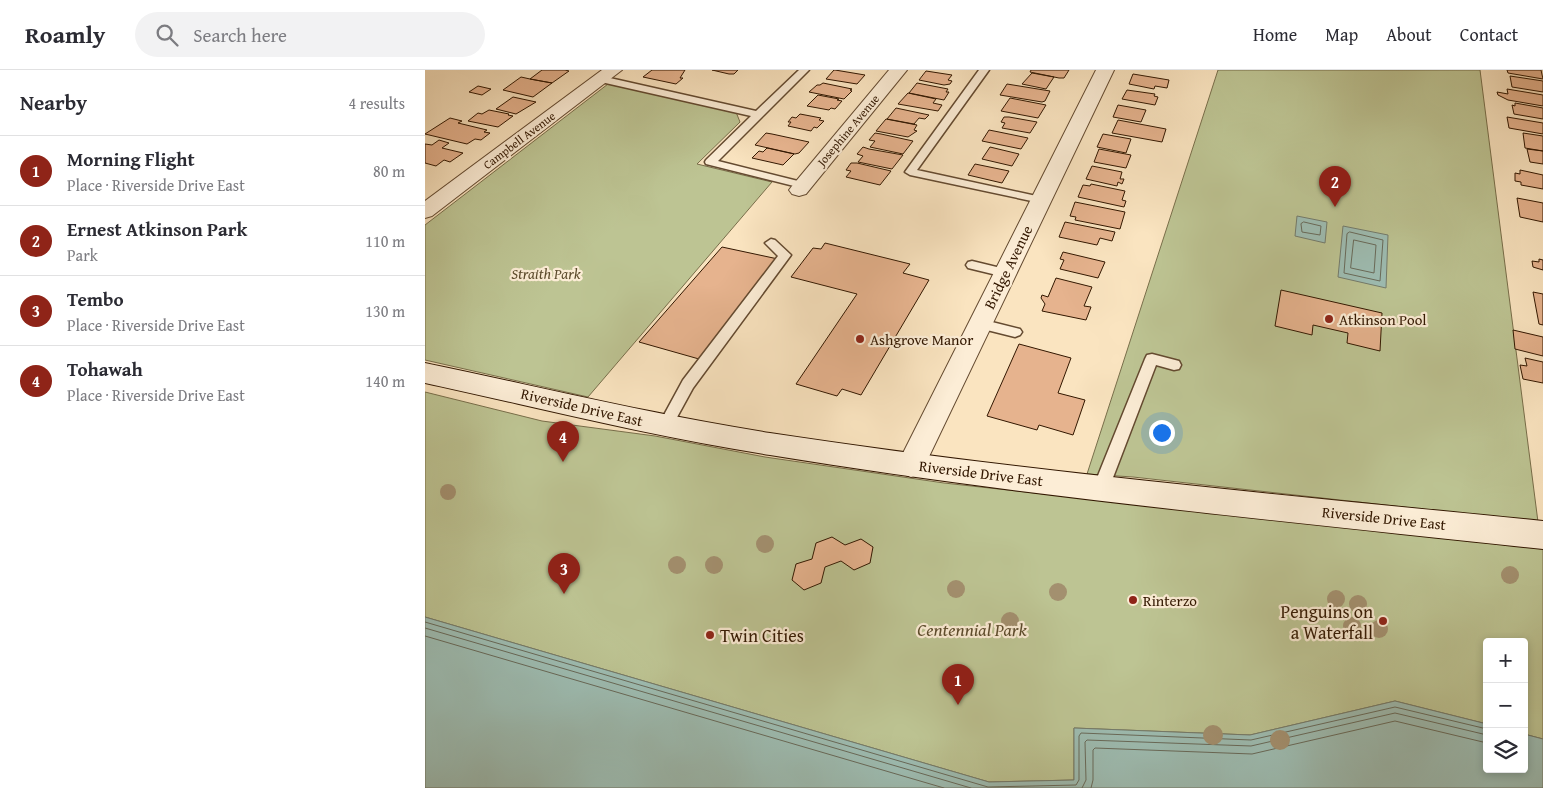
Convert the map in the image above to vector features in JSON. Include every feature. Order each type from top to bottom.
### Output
[{"type":"street","name":"Josephine Avenue","points":[[800,191],[898,70]]},
{"type":"street","name":"Bridge Avenue","points":[[911,465],[1105,70]]},
{"type":"street","name":"Campbell Avenue","points":[[425,211],[607,74]]},
{"type":"street","name":"Riverside Drive East","points":[[425,373],[665,426],[768,444],[911,465],[1101,488],[1543,535]]},
{"type":"lane","points":[[800,191],[710,162],[804,70]]},
{"type":"lane","points":[[984,70],[911,172],[1041,200]]},
{"type":"lane","points":[[607,74],[759,115]]},
{"type":"lane","points":[[665,426],[688,384],[785,255],[771,243]]},
{"type":"lane","points":[[972,265],[1005,273]]},
{"type":"lane","points":[[980,324],[1015,332]]},
{"type":"lane","points":[[1101,488],[1152,359],[1174,365]]},
{"type":"green space","points":[[1218,70],[1480,70],[1538,522],[1133,477],[1087,474]]},
{"type":"green space","name":"Straith Park","points":[[608,84],[736,112],[740,122],[697,164],[772,182],[588,397],[425,360],[425,225]]},
{"type":"green space","name":"Centennial Park","points":[[425,392],[542,421],[655,436],[765,457],[944,483],[1543,549],[1543,739],[1528,735],[1528,638],[1483,638],[1483,723],[1395,701],[1250,735],[1074,728],[1074,780],[989,782],[425,617]]},
{"type":"water","points":[[1297,216],[1327,222],[1325,243],[1295,236]]},
{"type":"water","points":[[1343,226],[1388,235],[1386,288],[1338,277]]},
{"type":"water","points":[[425,617],[989,782],[1074,780],[1074,728],[1250,735],[1395,701],[1483,723],[1483,773],[1528,773],[1528,735],[1543,739],[1543,788],[425,788]]},
{"type":"building","points":[[542,70],[569,71],[552,83],[530,79]]},
{"type":"building","points":[[652,70],[685,70],[680,78],[683,78],[676,84],[643,77]]},
{"type":"building","points":[[712,70],[738,70],[734,74],[729,74]]},
{"type":"building","points":[[834,70],[865,75],[857,84],[826,79]]},
{"type":"building","points":[[1031,70],[1069,70],[1064,78],[1059,78],[1030,72]]},
{"type":"building","points":[[1507,70],[1541,70],[1543,79],[1508,73]]},
{"type":"building","points":[[926,71],[952,75],[948,80],[952,81],[950,84],[944,85],[919,80]]},
{"type":"building","points":[[1032,73],[1054,77],[1046,89],[1022,84]]},
{"type":"building","points":[[1133,74],[1169,80],[1167,88],[1155,86],[1154,89],[1129,84]]},
{"type":"building","points":[[1510,76],[1543,81],[1543,92],[1512,87]]},
{"type":"building","points":[[521,77],[552,83],[533,97],[503,90]]},
{"type":"building","points":[[823,83],[852,89],[850,90],[852,91],[844,99],[809,92],[817,85]]},
{"type":"building","points":[[917,83],[948,89],[946,92],[949,92],[944,100],[909,93]]},
{"type":"building","points":[[1007,84],[1050,91],[1045,101],[1042,102],[1000,95]]},
{"type":"building","points":[[478,86],[491,89],[482,95],[469,92]]},
{"type":"building","points":[[1507,89],[1543,95],[1543,106],[1508,100],[1498,95],[1497,92],[1508,94]]},
{"type":"building","points":[[1127,90],[1155,94],[1154,96],[1158,97],[1155,105],[1122,99]]},
{"type":"building","points":[[908,93],[936,99],[933,103],[942,105],[938,111],[898,104]]},
{"type":"building","points":[[818,95],[842,101],[835,109],[831,108],[829,110],[807,106]]},
{"type":"building","points":[[513,97],[536,102],[516,114],[496,109]]},
{"type":"building","points":[[1010,98],[1046,105],[1038,118],[1001,111]]},
{"type":"building","points":[[1515,103],[1543,108],[1543,119],[1514,114],[1512,105],[1515,106]]},
{"type":"building","points":[[1118,105],[1146,110],[1141,122],[1113,117]]},
{"type":"building","points":[[896,108],[929,115],[925,119],[919,118],[914,124],[887,119]]},
{"type":"building","points":[[489,110],[513,116],[498,127],[468,121],[478,113],[482,114]]},
{"type":"building","points":[[800,114],[821,118],[819,120],[824,121],[811,131],[788,126],[791,122],[788,122],[792,117],[796,118]]},
{"type":"building","points":[[1004,117],[1037,122],[1030,133],[1002,128],[1005,123],[1001,122]]},
{"type":"building","points":[[1507,117],[1543,123],[1543,134],[1509,128]]},
{"type":"building","points":[[450,118],[462,121],[458,123],[487,130],[484,132],[490,133],[481,140],[475,139],[467,144],[425,134]]},
{"type":"building","points":[[886,119],[917,125],[914,130],[917,131],[908,137],[876,131]]},
{"type":"building","points":[[1118,120],[1166,129],[1162,142],[1112,133]]},
{"type":"building","points":[[989,130],[1028,138],[1021,149],[982,141]]},
{"type":"building","points":[[766,133],[809,142],[799,153],[795,154],[755,145]]},
{"type":"building","points":[[875,133],[913,141],[903,154],[870,147],[875,141],[869,140]]},
{"type":"building","points":[[1523,133],[1543,136],[1543,151],[1525,148]]},
{"type":"building","points":[[1103,134],[1131,139],[1126,153],[1097,147]]},
{"type":"building","points":[[439,140],[449,143],[442,148],[463,153],[450,162],[444,160],[436,166],[425,163],[425,144],[432,145]]},
{"type":"building","points":[[863,147],[903,155],[892,169],[858,162],[863,156],[857,154]]},
{"type":"building","points":[[990,147],[1019,154],[1012,166],[982,159]]},
{"type":"building","points":[[767,148],[794,154],[783,165],[752,158],[759,151],[763,152]]},
{"type":"building","points":[[1099,149],[1131,155],[1126,168],[1094,162]]},
{"type":"building","points":[[1527,149],[1543,151],[1543,164],[1530,162]]},
{"type":"building","points":[[851,163],[891,171],[880,185],[846,177],[851,171],[846,170]]},
{"type":"building","points":[[975,164],[1009,171],[1002,183],[968,175]]},
{"type":"building","points":[[1092,166],[1122,172],[1120,179],[1124,179],[1122,184],[1118,182],[1117,186],[1086,179]]},
{"type":"building","points":[[1520,170],[1543,175],[1543,189],[1521,185],[1521,182],[1515,181],[1515,173],[1520,174]]},
{"type":"building","points":[[1091,184],[1125,191],[1122,200],[1126,201],[1124,207],[1078,197],[1083,185],[1090,186]]},
{"type":"building","points":[[1517,198],[1543,203],[1543,222],[1520,217]]},
{"type":"building","points":[[1075,202],[1125,212],[1120,229],[1075,220],[1076,217],[1070,216]]},
{"type":"building","points":[[1065,222],[1115,232],[1112,241],[1100,238],[1097,245],[1059,237]]},
{"type":"building","name":"Ashgrove Manor","points":[[825,243],[910,264],[903,273],[929,280],[861,395],[842,389],[837,396],[796,384],[857,294],[791,277],[813,248],[821,249]]},
{"type":"building","points":[[722,247],[778,259],[699,359],[639,342]]},
{"type":"building","points":[[1063,252],[1105,262],[1098,278],[1060,269],[1064,260],[1060,259]]},
{"type":"building","points":[[1539,259],[1543,260],[1543,270],[1533,267],[1532,261],[1539,262]]},
{"type":"building","points":[[1056,278],[1092,287],[1084,306],[1091,307],[1086,320],[1042,311],[1045,304],[1041,298],[1042,295],[1048,297]]},
{"type":"building","name":"Atkinson Pool","points":[[1281,290],[1382,313],[1380,351],[1347,343],[1348,333],[1313,325],[1312,335],[1275,326]]},
{"type":"building","points":[[1533,292],[1543,294],[1543,325],[1539,324]]},
{"type":"building","points":[[1513,330],[1543,337],[1543,356],[1515,349]]},
{"type":"building","points":[[1019,344],[1071,358],[1058,393],[1085,400],[1073,435],[1039,425],[1037,430],[987,416]]},
{"type":"building","points":[[1525,358],[1543,362],[1543,383],[1523,379],[1520,365],[1527,366]]},
{"type":"building","points":[[832,537],[845,545],[861,539],[873,547],[870,563],[854,570],[841,561],[825,567],[821,583],[804,590],[792,580],[796,564],[812,559],[816,543]]},
{"type":"place","name":"Ernest Atkinson Park","points":[[1335,207]]},
{"type":"place","name":"Atkinson Pool","points":[[1329,319]]},
{"type":"place","name":"Ashgrove Manor","points":[[860,339]]},
{"type":"place","name":"Tohawah","points":[[563,462]]},
{"type":"place","name":"Tembo","points":[[564,594]]},
{"type":"place","name":"Rinterzo","points":[[1133,600]]},
{"type":"place","name":"Penguins on a Waterfall","points":[[1383,621]]},
{"type":"place","name":"Twin Cities","points":[[710,635]]},
{"type":"place","name":"Morning Flight","points":[[958,705]]}]
